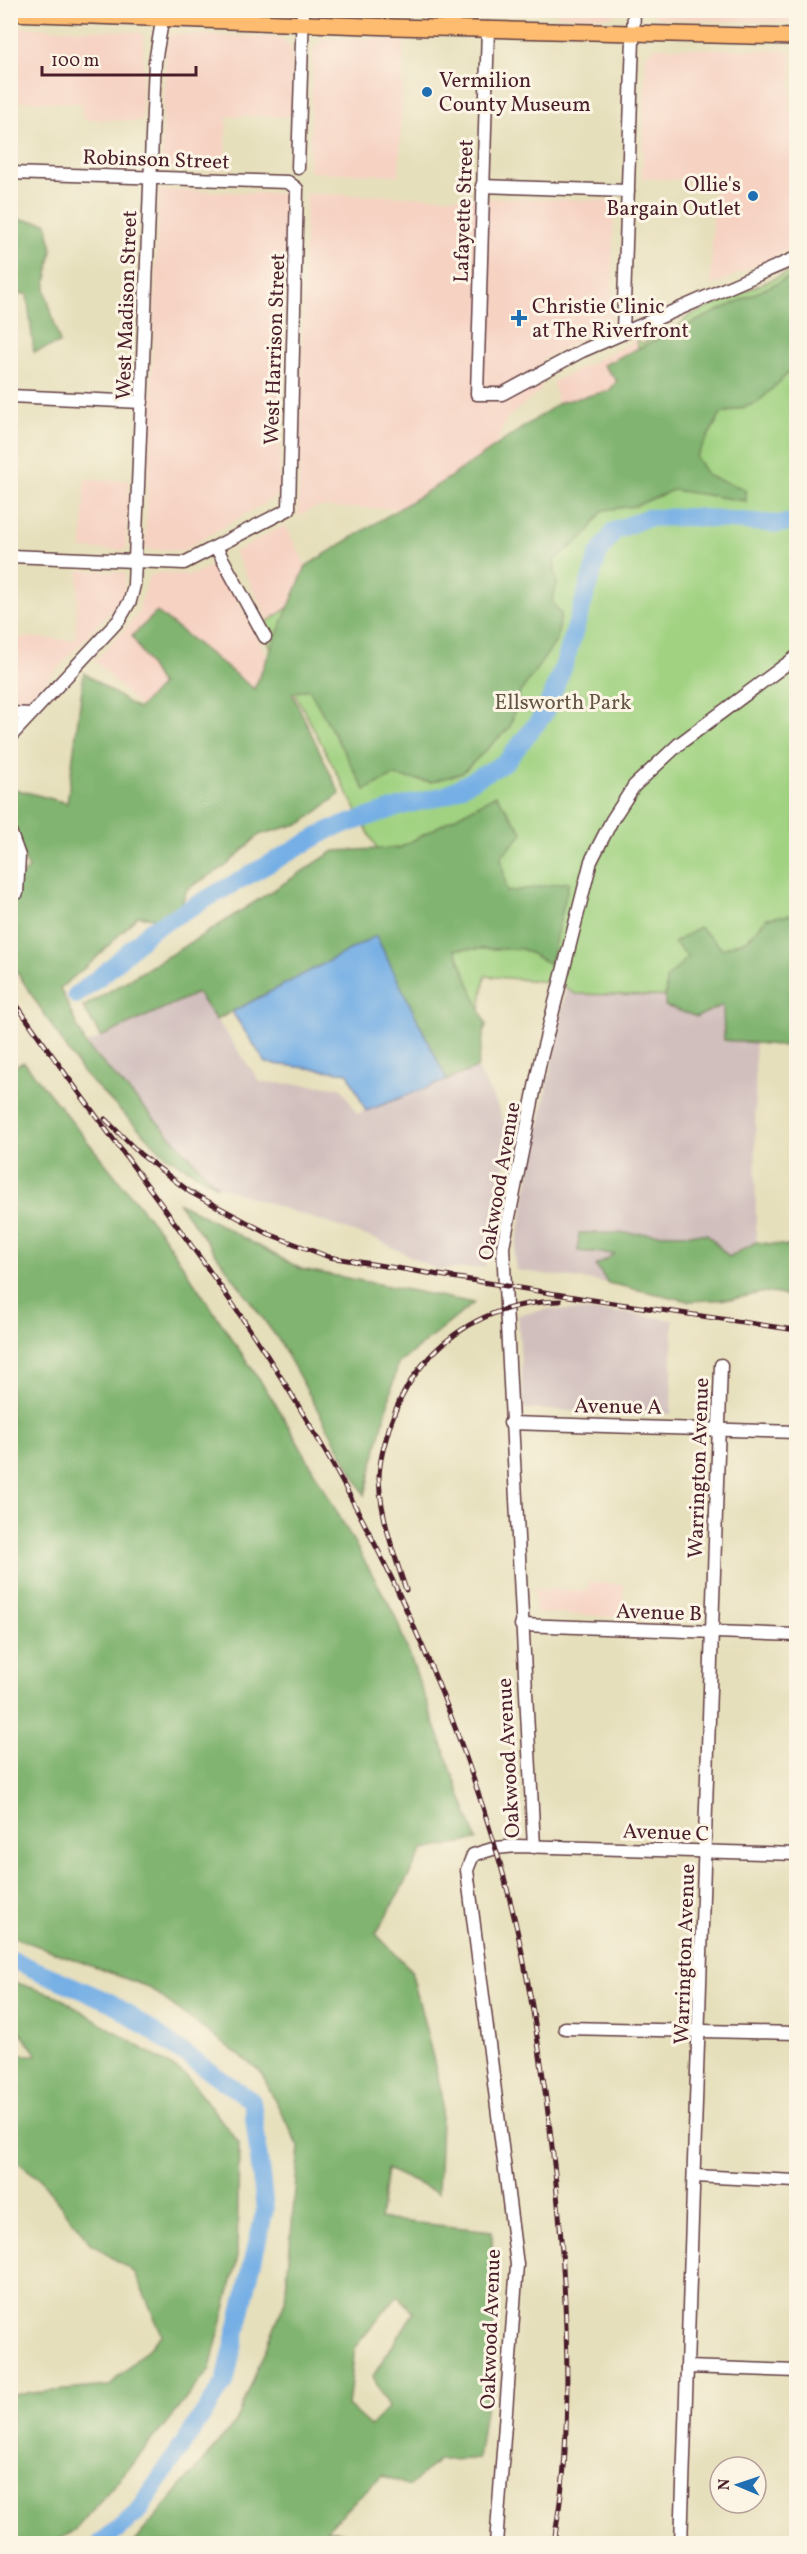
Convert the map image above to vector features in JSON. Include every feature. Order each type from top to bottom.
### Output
[{"type":"main road","points":[[10,13],[303,17],[488,28],[796,37]]},
{"type":"street","points":[[634,10],[623,332],[796,258]]},
{"type":"street","name":"West Madison Street","points":[[32,714],[119,620],[130,601],[134,585],[155,57],[163,15]]},
{"type":"street","points":[[298,168],[303,17]]},
{"type":"street","name":"Lafayette Street","points":[[488,28],[477,394],[502,394],[623,332]]},
{"type":"street","name":"Robinson Street","points":[[10,173],[288,182],[297,189]]},
{"type":"street","points":[[482,186],[628,191]]},
{"type":"street","name":"West Harrison Street","points":[[217,549],[289,509],[297,189]]},
{"type":"street","points":[[10,396],[142,402]]},
{"type":"street","points":[[10,556],[184,563],[217,549],[265,637]]},
{"type":"street","name":"Oakwood Avenue","points":[[496,2544],[517,2265],[467,1870],[473,1856],[496,1848],[534,1847],[510,1424],[503,1247],[540,1062],[591,861],[612,820],[634,786],[679,744],[796,657]]},
{"type":"street","points":[[10,713],[32,714]]},
{"type":"street","points":[[10,737],[32,714]]},
{"type":"street","points":[[10,831],[20,856],[17,893]]},
{"type":"street","name":"Warrington Avenue","points":[[681,2544],[707,1853],[721,1365]]},
{"type":"street","name":"Avenue A","points":[[510,1424],[718,1428],[796,1432]]},
{"type":"street","name":"Avenue B","points":[[521,1626],[796,1635]]},
{"type":"street","name":"Avenue C","points":[[534,1847],[796,1854]]},
{"type":"street","points":[[565,2028],[796,2033]]},
{"type":"street","points":[[694,2176],[796,2181]]},
{"type":"street","points":[[687,2367],[796,2371]]},
{"type":"shaded area","points":[[557,10],[619,11],[609,17],[557,16]]},
{"type":"shaded area","points":[[648,11],[796,11],[796,23],[659,19]]},
{"type":"shaded area","points":[[11,27],[139,32],[144,36],[142,121],[82,119],[82,103],[11,101]]},
{"type":"shaded area","points":[[170,35],[276,37],[287,43],[292,51],[291,116],[227,116],[224,170],[161,168],[166,44]]},
{"type":"shaded area","points":[[324,39],[404,40],[399,175],[309,172],[313,49]]},
{"type":"shaded area","points":[[656,47],[792,51],[790,114],[796,115],[796,138],[793,138],[790,250],[711,286],[714,181],[642,178],[646,55]]},
{"type":"shaded area","points":[[159,190],[287,194],[279,495],[183,550],[145,549]]},
{"type":"shaded area","points":[[306,194],[614,201],[611,323],[542,360],[541,390],[507,418],[485,469],[419,509],[315,507],[298,517]]},
{"type":"shaded area","points":[[636,340],[647,376],[561,417],[553,382]]},
{"type":"shaded area","points":[[85,479],[129,481],[126,550],[82,549]]},
{"type":"shaded area","points":[[285,525],[306,566],[285,615],[270,624],[235,552]]},
{"type":"shaded area","points":[[218,563],[268,657],[254,689],[172,678],[143,710],[95,661],[137,615],[149,577],[158,573],[192,575]]},
{"type":"shaded area","points":[[79,570],[125,573],[124,596],[24,705],[11,705],[11,637],[75,640]]},
{"type":"shaded area","points":[[566,988],[575,994],[666,997],[666,1006],[723,1005],[724,1040],[755,1043],[756,1242],[729,1257],[615,1254],[597,1266],[608,1283],[516,1270],[514,1257]]},
{"type":"shaded area","points":[[198,993],[260,1082],[341,1087],[357,1114],[477,1068],[496,1103],[510,1137],[485,1267],[437,1270],[378,1240],[217,1186],[86,1044]]},
{"type":"shaded area","points":[[549,1309],[628,1313],[673,1320],[671,1414],[524,1409],[518,1315]]},
{"type":"shaded area","points":[[589,1582],[624,1584],[623,1617],[536,1613],[534,1589],[589,1591]]},
{"type":"green space","points":[[10,218],[47,223],[52,250],[45,290],[60,343],[34,352],[27,294],[11,293]]},
{"type":"green space","name":"Ellsworth Park","points":[[796,269],[796,1000],[575,994],[560,983],[485,976],[476,1037],[260,627],[561,417],[647,376],[636,340],[643,343],[679,326],[689,316]]},
{"type":"green space","points":[[796,274],[796,366],[757,403],[721,414],[696,457],[708,476],[745,489],[746,501],[673,490],[635,506],[603,510],[586,535],[554,560],[557,585],[552,602],[561,614],[557,640],[519,694],[510,727],[462,773],[431,782],[393,776],[365,790],[309,689],[292,693],[340,794],[302,823],[259,835],[226,866],[187,889],[176,921],[138,916],[91,963],[60,988],[86,1045],[217,1186],[166,1156],[82,1072],[11,963],[10,883],[29,869],[11,828],[11,788],[67,803],[84,673],[138,709],[161,685],[132,636],[157,612],[254,689],[306,566],[444,481],[561,402],[609,391],[617,381],[603,365]]},
{"type":"green space","points":[[496,795],[523,833],[501,857],[507,892],[569,882],[550,964],[522,949],[455,949],[486,1024],[477,1068],[447,1080],[376,936],[216,1020],[197,993],[101,1037],[83,1007],[205,934],[334,851],[399,848]]},
{"type":"green space","points":[[790,915],[796,919],[796,1047],[724,1040],[723,1005],[697,1017],[665,1006],[666,979],[688,957],[674,943],[699,927],[723,949],[748,939],[767,918]]},
{"type":"green space","points":[[24,1062],[161,1233],[277,1406],[394,1613],[477,1840],[423,1850],[376,1934],[411,1970],[442,2094],[438,2193],[387,2169],[380,2219],[492,2231],[494,2346],[478,2459],[438,2460],[409,2486],[382,2475],[326,2529],[385,2543],[133,2543],[236,2422],[285,2301],[299,2147],[260,2071],[148,1987],[11,1936],[10,1068]],"holes":[[[397,2296],[414,2312],[373,2376],[388,2408],[370,2426],[348,2406],[355,2347]]]},
{"type":"green space","points":[[178,1202],[301,1269],[474,1303],[398,1364],[365,1495],[280,1342]]},
{"type":"green space","points":[[579,1233],[707,1234],[729,1257],[756,1242],[796,1247],[796,1297],[765,1292],[733,1299],[689,1301],[608,1283],[596,1266],[614,1254],[578,1251]]},
{"type":"green space","points":[[11,1981],[57,1996],[186,2075],[239,2143],[237,2261],[210,2369],[75,2530],[52,2543],[11,2543],[11,2395],[109,2386],[162,2335],[135,2273],[90,2243],[41,2180],[11,2157],[11,2055],[37,2055],[19,2030],[11,2027]]},
{"type":"water","points":[[376,936],[447,1080],[366,1111],[348,1073],[266,1063],[232,1012]]},
{"type":"waterway","points":[[76,995],[107,971],[151,930],[331,829],[402,806],[446,795],[506,762],[544,714],[564,665],[598,555],[614,531],[646,518],[692,517],[778,524],[796,522]]},
{"type":"waterway","points":[[10,1959],[112,2003],[252,2101],[265,2209],[225,2382],[136,2514],[99,2544]]},
{"type":"railway","points":[[10,995],[241,1316],[311,1427],[366,1527],[416,1631],[478,1791],[505,1880],[522,1950],[535,2022],[559,2209],[566,2330],[567,2411],[562,2486],[554,2544]]},
{"type":"railway","points":[[105,1119],[140,1154],[190,1192],[269,1234],[329,1257],[796,1330]]},
{"type":"railway","points":[[406,1590],[385,1522],[379,1479],[384,1445],[401,1398],[416,1374],[454,1335],[503,1310],[531,1303],[560,1301]]},
{"type":"place","name":"Vermilion County Museum","points":[[427,92]]},
{"type":"place","name":"Ollie's Bargain Outlet","points":[[753,196]]},
{"type":"place","name":"Christie Clinic at The Riverfront","points":[[519,318]]}]
